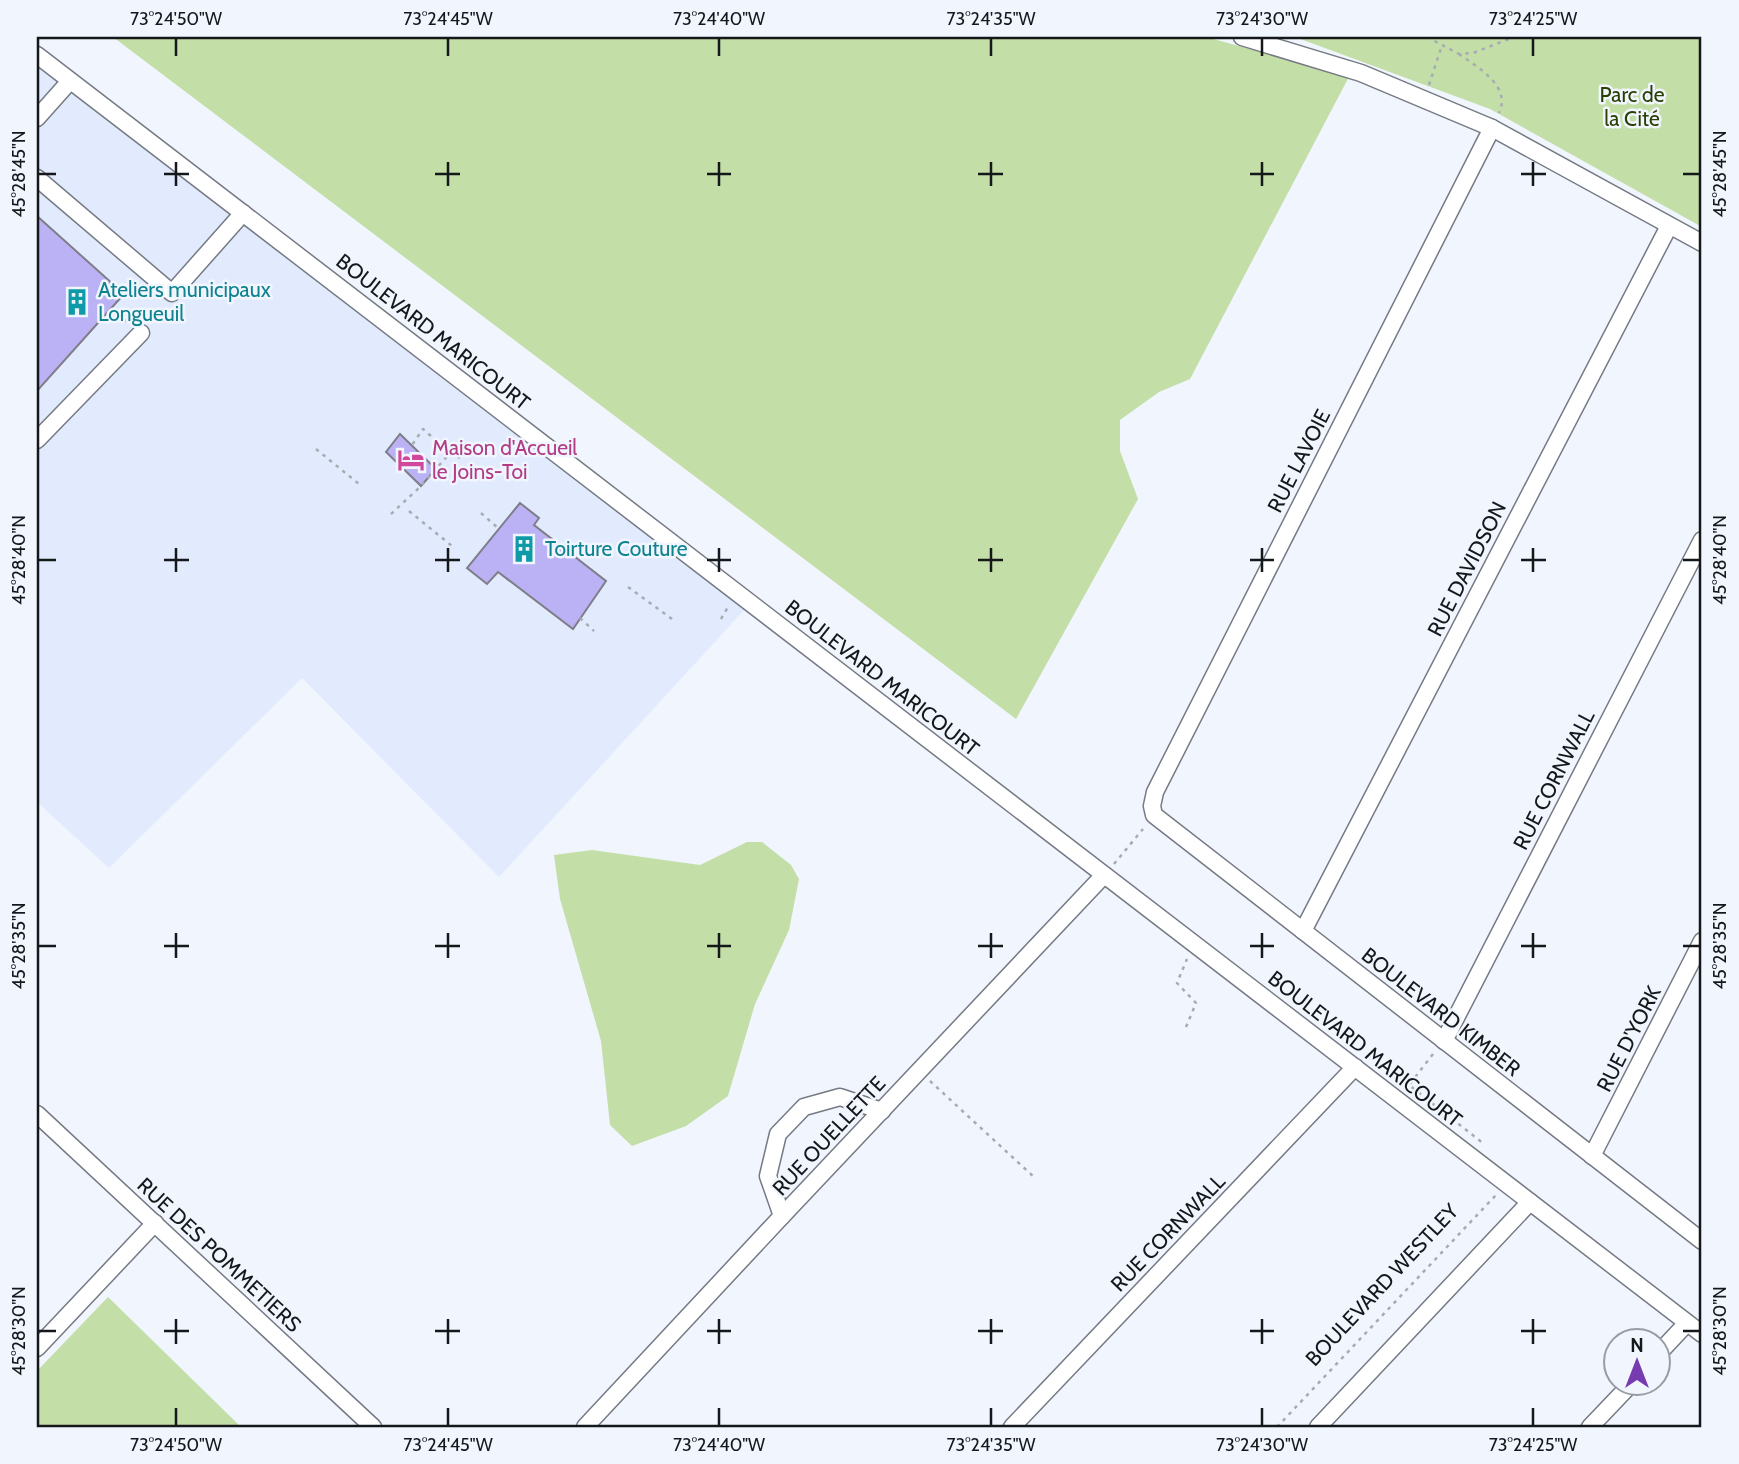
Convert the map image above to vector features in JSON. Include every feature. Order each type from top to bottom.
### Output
[{"type":"street","points":[[1242,37],[1361,73],[1492,128],[1702,243]]},
{"type":"street","name":"BOULEVARD MARICOURT","points":[[37,54],[1702,1334]]},
{"type":"street","points":[[37,118],[70,80]]},
{"type":"street","name":"RUE LAVOIE","points":[[1150,821],[1155,792],[1492,128]]},
{"type":"street","points":[[37,178],[172,293],[243,213]]},
{"type":"street","name":"RUE DAVIDSON","points":[[1303,932],[1669,226]]},
{"type":"street","points":[[37,440],[141,333]]},
{"type":"street","name":"RUE CORNWALL","points":[[1440,1046],[1702,540]]},
{"type":"street","name":"BOULEVARD KIMBER","points":[[1150,821],[1303,932],[1440,1046],[1592,1156],[1702,1241]]},
{"type":"street","name":"RUE OUELLETTE","points":[[585,1427],[1104,875]]},
{"type":"street","name":"RUE D'YORK","points":[[1592,1156],[1702,941]]},
{"type":"street","name":"RUE CORNWALL","points":[[1012,1427],[1354,1067]]},
{"type":"street","points":[[782,1216],[768,1177],[778,1134],[804,1107],[840,1097],[882,1111]]},
{"type":"street","name":"RUE DES POMMETIERS","points":[[37,1114],[370,1426]]},
{"type":"street","points":[[1318,1427],[1530,1202]]},
{"type":"street","points":[[37,1348],[155,1223]]},
{"type":"street","points":[[1672,1339],[1687,1323]]},
{"type":"street","points":[[1590,1427],[1617,1398]]},
{"type":"path","points":[[1427,37],[1460,54],[1497,85],[1502,106],[1492,128]]},
{"type":"path","points":[[1460,54],[1473,53],[1514,37]]},
{"type":"path","points":[[1695,37],[1702,39]]},
{"type":"path","points":[[1423,100],[1442,45]]},
{"type":"path","points":[[111,309],[141,333]]},
{"type":"path","points":[[412,445],[422,429],[460,458]]},
{"type":"path","points":[[316,449],[359,485]]},
{"type":"path","points":[[391,514],[450,453]]},
{"type":"path","points":[[409,511],[452,547]]},
{"type":"path","points":[[481,513],[499,529]]},
{"type":"path","points":[[628,587],[672,619]]},
{"type":"path","points":[[580,618],[594,631]]},
{"type":"path","points":[[1104,875],[1150,821]]},
{"type":"path","points":[[1122,843],[1131,843]]},
{"type":"path","points":[[1131,843],[1132,853]]},
{"type":"path","points":[[1186,1027],[1196,1003],[1177,983],[1194,943]]},
{"type":"path","points":[[1440,1046],[1409,1084],[1486,1145]]},
{"type":"path","points":[[919,1071],[1035,1178]]},
{"type":"path","name":"BOULEVARD WESTLEY","points":[[1277,1427],[1506,1183]]},
{"type":"shaded area","points":[[37,65],[746,608],[499,877],[302,678],[109,868],[37,802]]},
{"type":"green space","points":[[113,37],[1206,37],[1351,73],[1190,379],[1159,392],[1120,420],[1120,451],[1138,499],[1016,719]]},
{"type":"green space","name":"Parc de la Cité","points":[[1295,37],[1702,37],[1702,227],[1490,109]]},
{"type":"green space","points":[[747,842],[762,842],[791,865],[799,879],[789,930],[755,1004],[728,1096],[686,1126],[632,1146],[610,1125],[601,1041],[560,899],[554,855],[592,850],[700,865]]},
{"type":"green space","points":[[108,1297],[241,1427],[37,1427],[37,1371]]},
{"type":"building","name":"Ateliers municipaux Longueuil","points":[[37,216],[124,294],[37,391]]},
{"type":"building","name":"Maison d'Accueil le Joins-Toi","points":[[400,434],[436,469],[421,486],[386,452]]},
{"type":"building","name":"Toirture Couture","points":[[520,503],[539,518],[534,525],[606,581],[573,629],[498,572],[487,584],[467,568]]},
{"type":"place","name":"Ateliers municipaux Longueuil","points":[[77,302]]},
{"type":"place","name":"Maison d'Accueil le Joins-Toi","points":[[411,460]]},
{"type":"place","name":"Toirture Couture","points":[[524,549]]}]
